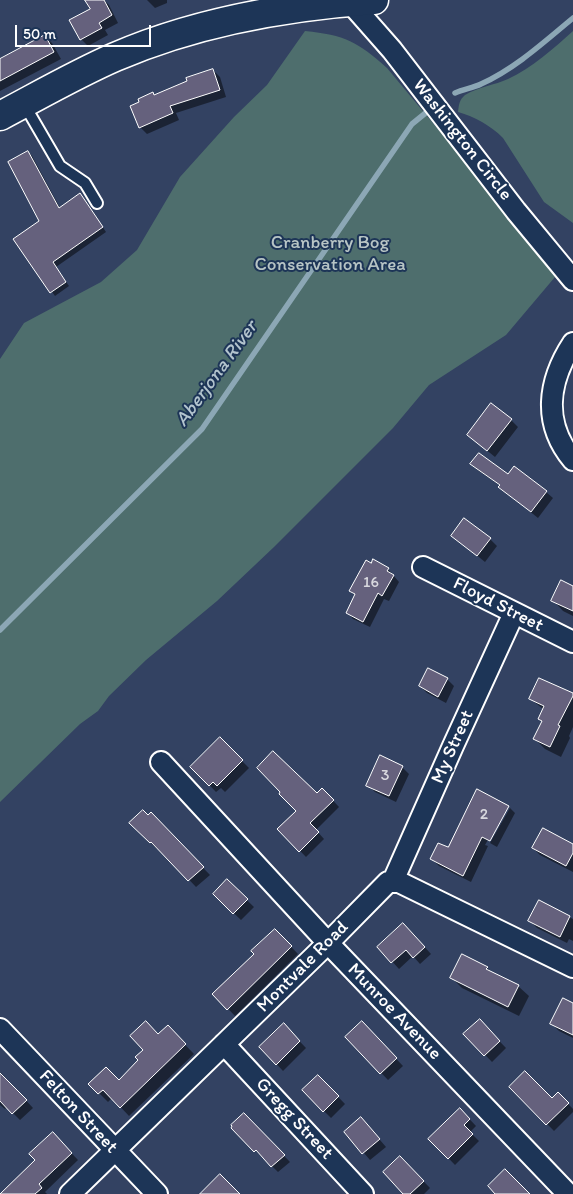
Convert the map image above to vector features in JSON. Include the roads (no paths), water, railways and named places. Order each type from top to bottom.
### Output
[{"type":"main road","points":[[0,116],[116,57],[169,38],[251,16],[357,1]]},
{"type":"street","name":"Washington Circle","points":[[357,1],[392,50],[516,211],[573,280]]},
{"type":"street","points":[[573,343],[556,375],[552,404],[556,431],[573,460]]},
{"type":"street","name":"Floyd Street","points":[[423,567],[573,642]]},
{"type":"street","name":"My Street","points":[[393,881],[514,613]]},
{"type":"street","name":"Munroe Avenue","points":[[162,762],[328,943],[568,1194]]},
{"type":"street","points":[[393,881],[399,882],[573,968]]},
{"type":"street","name":"Montvale Road","points":[[70,1194],[328,943],[385,884],[393,881]]},
{"type":"street","name":"Felton Street","points":[[0,1029],[157,1194]]},
{"type":"street","name":"Gregg Street","points":[[224,1044],[363,1194]]},
{"type":"lane","points":[[23,103],[60,166],[85,183],[97,203]]},
{"type":"waterway","name":"Aberjona River","points":[[455,93],[494,78],[529,54],[573,18]]},
{"type":"waterway","name":"Aberjona River","points":[[0,630],[202,429],[412,124],[428,111]]},
{"type":"park label","name":"Cranberry Bog Conservation Area","points":[[330,254]]}]
